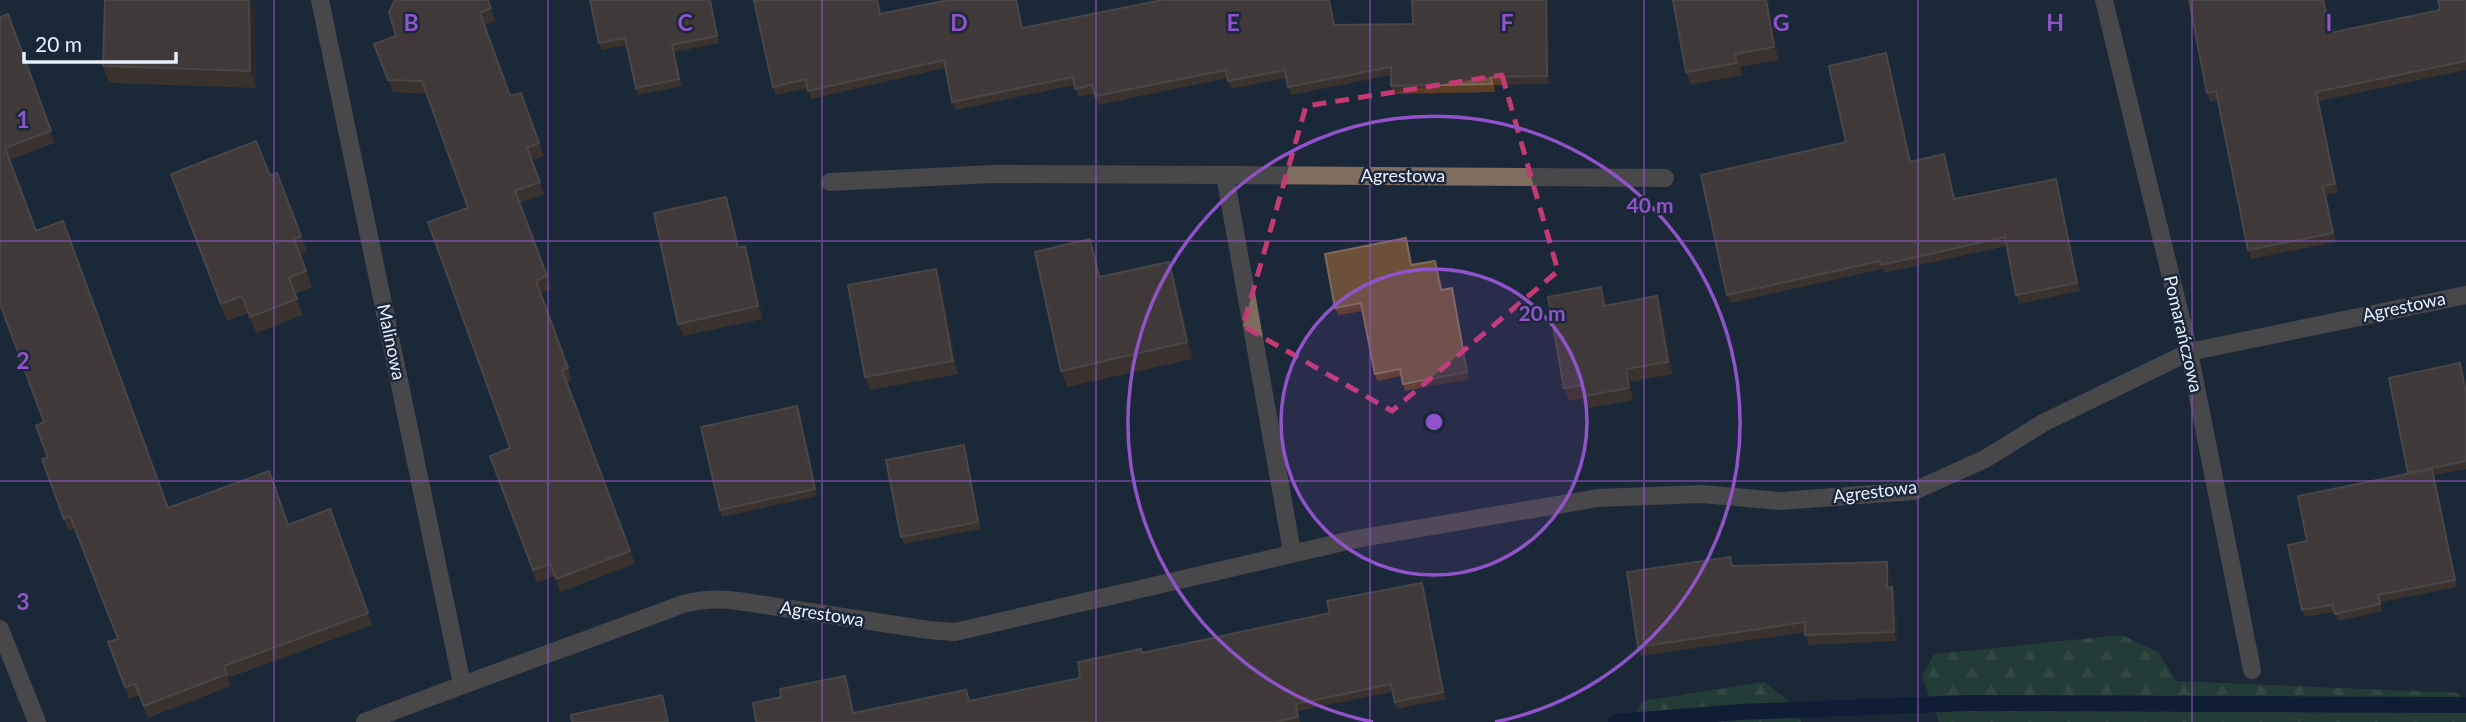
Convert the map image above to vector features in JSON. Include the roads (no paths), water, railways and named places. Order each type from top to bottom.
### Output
[{"type":"street","name":"Malinowa","points":[[320,0],[462,684]]},
{"type":"street","name":"Pomarańczowa","points":[[2104,0],[2189,352],[2252,670]]},
{"type":"street","name":"Agrestowa","points":[[830,182],[993,174],[1665,178]]},
{"type":"street","points":[[1225,175],[1293,552]]},
{"type":"street","name":"Agrestowa","points":[[365,722],[462,684],[700,600],[714,598],[738,601],[955,632],[1293,552],[1598,498],[1702,494],[1781,501],[1914,491],[1985,459],[2043,423],[2189,352],[2466,295]]},
{"type":"street","points":[[0,631],[37,722]]},
{"type":"waterway","points":[[1616,722],[1739,712],[1969,703],[2466,705]]}]
